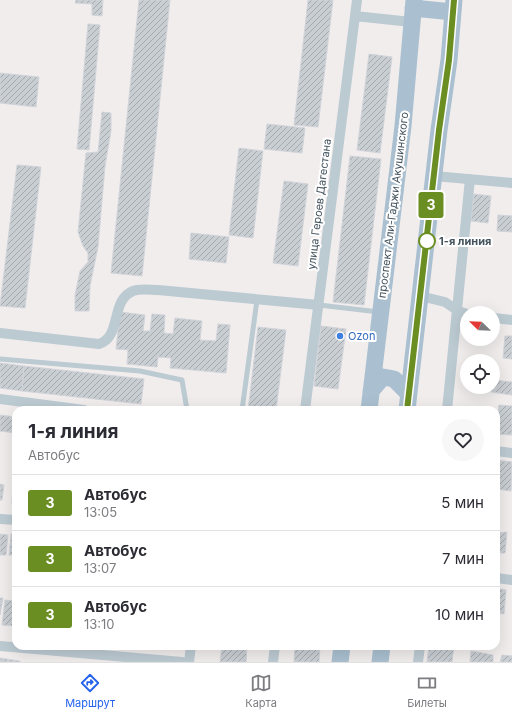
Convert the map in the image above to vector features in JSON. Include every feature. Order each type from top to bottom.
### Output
[{"type":"main road","points":[[408,402],[449,60],[453,6],[413,10]]},
{"type":"main road","name":"проспект Али-Гаджи Акушинского","points":[[369,406],[403,126],[413,10]]},
{"type":"main road","points":[[371,390],[383,377],[394,379],[408,402]]},
{"type":"main road","points":[[340,662],[342,650]]},
{"type":"main road","points":[[380,662],[382,650]]},
{"type":"street","name":"улица Героев Дагестана","points":[[306,406],[357,0]]},
{"type":"street","points":[[355,16],[413,10]]},
{"type":"street","points":[[434,176],[512,183]]},
{"type":"street","points":[[462,306],[470,179]]},
{"type":"street","points":[[0,333],[99,344],[105,342],[110,336],[120,303],[126,295],[134,290],[158,290],[319,305]]},
{"type":"street","points":[[420,296],[445,302],[460,311]]},
{"type":"street","points":[[500,319],[512,320]]},
{"type":"street","points":[[448,406],[460,325]]},
{"type":"street","points":[[0,399],[53,406]]},
{"type":"street","points":[[500,452],[512,453]]},
{"type":"street","points":[[0,519],[12,520]]},
{"type":"street","points":[[500,578],[512,580]]},
{"type":"street","points":[[0,646],[12,647]]},
{"type":"street","points":[[46,650],[182,662]]},
{"type":"street","points":[[189,662],[190,650]]},
{"type":"street","points":[[273,662],[274,650]]},
{"type":"street","points":[[418,662],[420,650]]},
{"type":"lane","points":[[243,406],[257,300]]},
{"type":"lane","points":[[319,305],[380,312]]},
{"type":"lane","points":[[0,360],[140,371],[182,380],[187,406]]},
{"type":"building","points":[[76,0],[103,0],[102,16],[92,15],[92,4],[75,3]]},
{"type":"building","points":[[139,0],[170,0],[142,276],[111,273]]},
{"type":"building","points":[[308,0],[333,0],[318,127],[294,125]]},
{"type":"building","points":[[88,24],[100,25],[89,150],[77,149]]},
{"type":"building","points":[[369,54],[392,57],[380,153],[357,150]]},
{"type":"building","points":[[0,73],[39,77],[36,107],[0,103]]},
{"type":"building","points":[[102,112],[111,113],[111,131],[105,166],[98,247],[90,286],[89,311],[75,311],[75,295],[80,271],[88,262],[88,253],[83,246],[78,232],[86,153],[98,152]]},
{"type":"building","points":[[267,124],[305,128],[302,153],[264,149]]},
{"type":"building","points":[[239,148],[263,151],[253,238],[229,235]]},
{"type":"building","points":[[350,156],[381,159],[364,305],[333,302]]},
{"type":"building","points":[[17,165],[41,167],[25,308],[0,306]]},
{"type":"building","points":[[284,181],[308,184],[298,266],[273,263]]},
{"type":"building","points":[[474,194],[491,196],[488,223],[471,221]]},
{"type":"building","points":[[498,215],[512,216],[512,232],[497,231]]},
{"type":"building","points":[[191,233],[229,237],[226,263],[189,259]]},
{"type":"building","points":[[120,312],[145,315],[143,331],[150,331],[152,314],[165,315],[164,333],[173,334],[175,318],[202,321],[200,340],[216,341],[218,324],[230,325],[226,373],[170,368],[171,358],[158,357],[157,367],[127,364],[128,350],[116,349]]},
{"type":"building","points":[[321,326],[346,329],[338,389],[314,386]]},
{"type":"building","points":[[258,327],[286,330],[276,406],[248,406]]},
{"type":"building","points":[[505,336],[512,336],[512,359],[503,358]]},
{"type":"building","points":[[0,363],[24,366],[22,391],[0,388]]},
{"type":"building","points":[[24,366],[144,379],[141,404],[22,391]]},
{"type":"building","points":[[500,381],[512,382],[512,395],[500,393]]},
{"type":"building","points":[[499,406],[512,406],[512,435],[500,434]]},
{"type":"building","points":[[0,415],[12,416],[12,432],[0,431]]},
{"type":"building","points":[[500,460],[512,462],[511,491],[500,490]]},
{"type":"building","points":[[0,484],[4,485],[2,500],[0,500]]},
{"type":"building","points":[[507,532],[505,553],[500,553],[500,533]]},
{"type":"building","points":[[0,534],[8,535],[6,555],[0,555]]},
{"type":"building","points":[[11,534],[12,534],[12,555],[9,555]]},
{"type":"building","points":[[500,589],[506,590],[504,614],[500,614]]},
{"type":"building","points":[[0,598],[3,598],[0,615]]},
{"type":"building","points":[[5,600],[12,601],[12,626],[2,625]]},
{"type":"building","points":[[222,650],[247,650],[246,662],[220,662]]},
{"type":"building","points":[[295,650],[320,650],[319,662],[294,662]]},
{"type":"building","points":[[428,650],[454,650],[452,662],[427,662]]},
{"type":"building","points":[[471,651],[493,655],[493,662],[470,662]]},
{"type":"building","points":[[502,655],[512,656],[512,662],[500,662]]},
{"type":"building","points":[[0,658],[20,661],[20,662],[0,662]]},
{"type":"bus line","name":"3","points":[[407,406],[439,130],[449,60],[454,0]]},
{"type":"place","name":"1-я линия","points":[[427,241]]},
{"type":"place","name":"Ozon","points":[[340,336]]}]
